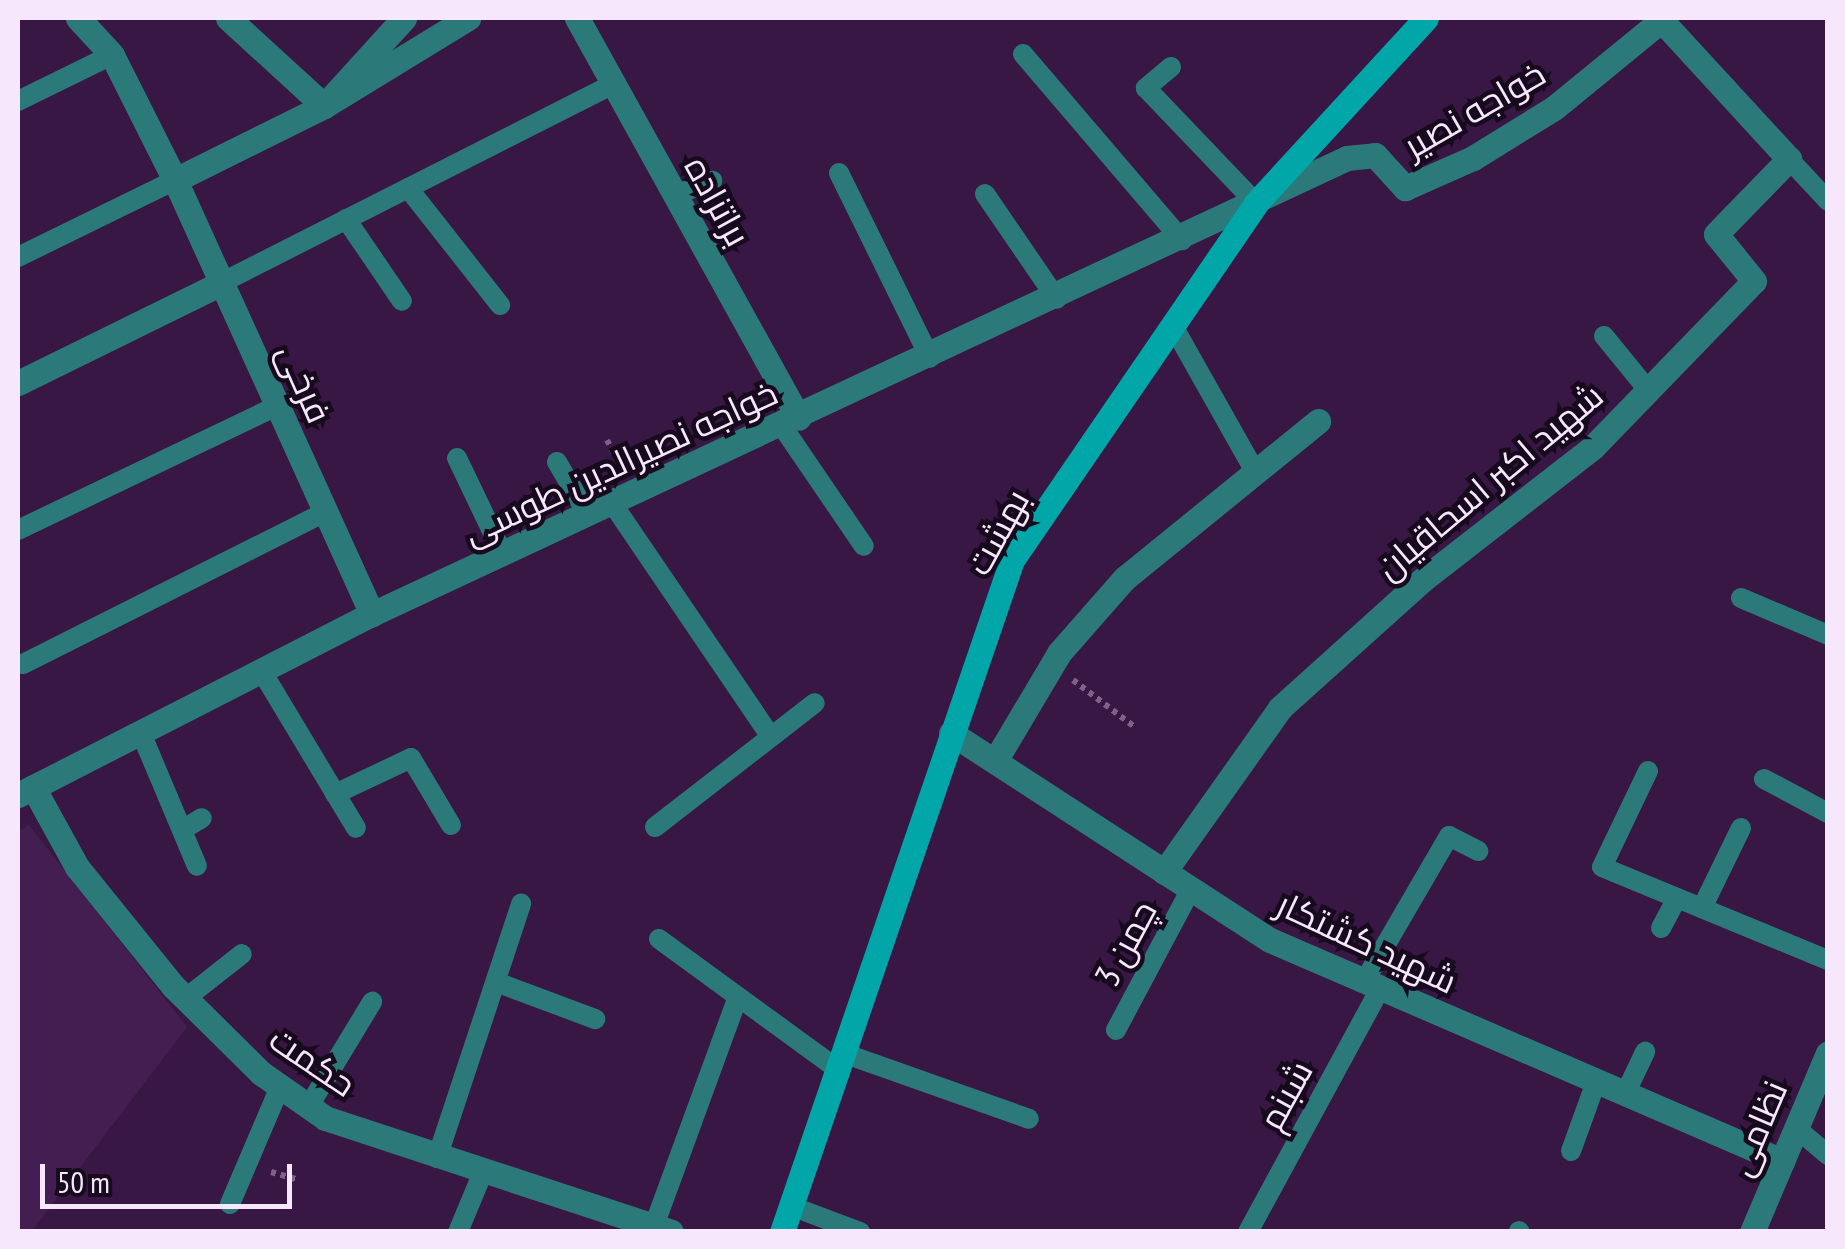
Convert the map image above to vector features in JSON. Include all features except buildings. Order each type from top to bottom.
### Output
[{"type":"street","name":"فرخی","points":[[78,18],[112,55],[175,180],[372,614]]},
{"type":"street","points":[[228,18],[324,106]]},
{"type":"street","points":[[324,106],[404,18]]},
{"type":"street","points":[[175,180],[324,106],[468,18]]},
{"type":"street","name":"براتزاده","points":[[576,18],[675,196],[790,422]]},
{"type":"street","name":"بهشت","points":[[782,1232],[1012,560],[1256,203],[1426,18]]},
{"type":"street","points":[[1662,19],[1789,159]]},
{"type":"street","name":"خواجه نصیر","points":[[1256,203],[1347,158],[1375,155],[1405,188],[1474,158],[1554,108],[1662,19]]},
{"type":"street","name":"شهید اکبر اسحاقیان","points":[[1164,872],[1280,708],[1648,390],[1754,280],[1716,234],[1789,159]]},
{"type":"street","name":"خواجه نصیرالدین طوسی","points":[[25,791],[372,614],[1057,299],[1256,203]]},
{"type":"street","points":[[18,382],[221,283]]},
{"type":"street","points":[[994,761],[1052,664],[1125,578],[1252,466],[1318,421]]},
{"type":"street","name":"شهید کشتکار","points":[[951,733],[1270,940],[1782,1160]]},
{"type":"street","name":"حکمت","points":[[25,791],[77,867],[186,998],[280,1087],[308,1106],[437,1158],[626,1225],[662,1229]]},
{"type":"street","name":"نظامی","points":[[1752,1232],[1828,1053]]},
{"type":"lane","points":[[1024,54],[1182,240]]},
{"type":"lane","points":[[18,101],[112,55]]},
{"type":"lane","points":[[1171,67],[1146,88],[1256,203]]},
{"type":"lane","points":[[221,283],[614,84]]},
{"type":"lane","points":[[1789,159],[1828,201]]},
{"type":"lane","points":[[838,174],[930,358]]},
{"type":"lane","points":[[18,257],[175,180]]},
{"type":"lane","points":[[675,196],[712,181]]},
{"type":"lane","points":[[408,188],[500,304]]},
{"type":"lane","points":[[985,194],[1057,299]]},
{"type":"lane","points":[[346,219],[402,301]]},
{"type":"lane","points":[[1174,326],[1252,466]]},
{"type":"lane","points":[[1604,336],[1648,390]]},
{"type":"lane","points":[[18,530],[277,406]]},
{"type":"lane","points":[[790,422],[864,546]]},
{"type":"lane","points":[[457,458],[503,554]]},
{"type":"lane","points":[[557,462],[588,515]]},
{"type":"lane","points":[[612,504],[770,737]]},
{"type":"lane","points":[[22,664],[325,512]]},
{"type":"lane","points":[[1741,598],[1828,635]]},
{"type":"lane","points":[[260,670],[356,828]]},
{"type":"lane","points":[[655,828],[814,703]]},
{"type":"lane","points":[[141,733],[197,866]]},
{"type":"lane","points":[[335,794],[411,758],[451,825]]},
{"type":"lane","points":[[1648,771],[1602,868],[1828,960]]},
{"type":"lane","points":[[1764,779],[1828,813]]},
{"type":"lane","points":[[182,830],[202,818]]},
{"type":"lane","points":[[1702,908],[1741,828]]},
{"type":"lane","name":"شبنم","points":[[1248,1232],[1449,836],[1478,852]]},
{"type":"lane","name":"چمن 3","points":[[1116,1030],[1192,887]]},
{"type":"lane","points":[[1661,928],[1677,898]]},
{"type":"lane","points":[[437,1158],[522,904]]},
{"type":"lane","points":[[659,940],[738,997],[840,1061],[1028,1118]]},
{"type":"lane","points":[[186,998],[242,954]]},
{"type":"lane","points":[[496,982],[595,1020]]},
{"type":"lane","points":[[662,1229],[738,997]]},
{"type":"lane","points":[[308,1106],[372,1002]]},
{"type":"lane","points":[[1626,1094],[1645,1052]]},
{"type":"lane","points":[[1570,1151],[1596,1082]]},
{"type":"lane","points":[[230,1204],[280,1087]]},
{"type":"lane","points":[[1796,1128],[1828,1155]]},
{"type":"lane","points":[[458,1232],[482,1172]]},
{"type":"lane","points":[[792,1206],[860,1232]]},
{"type":"path","points":[[1052,664],[1136,728]]},
{"type":"shaded area","points":[[29,825],[187,1027],[31,1232],[18,1231],[18,831]]}]
